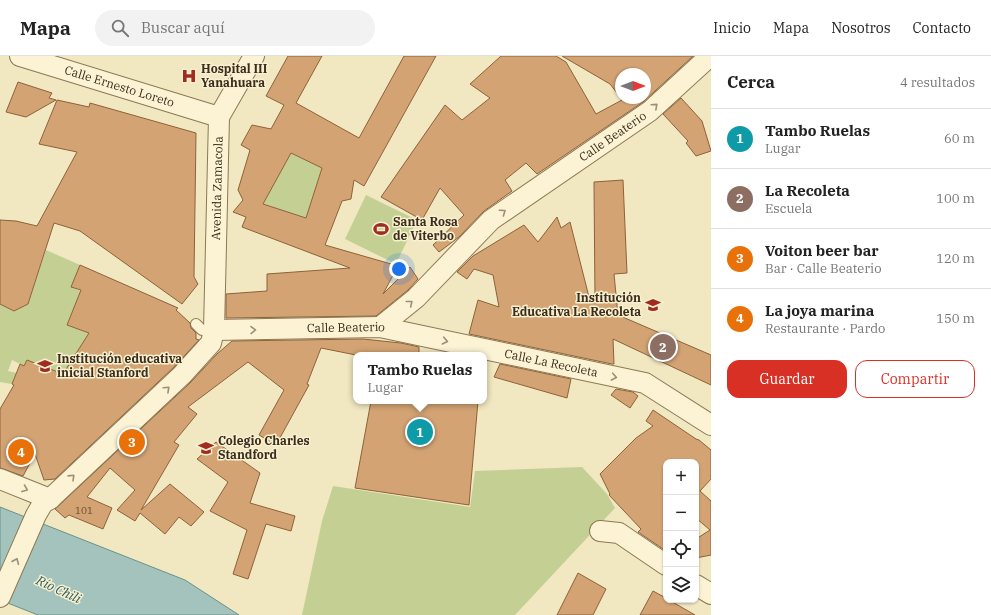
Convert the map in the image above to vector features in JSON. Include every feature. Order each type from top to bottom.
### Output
[{"type":"street","name":"Calle Ernesto Loreto","points":[[20,56],[219,117]]},
{"type":"street","name":"Avenida Zamacola","points":[[205,327],[219,117],[254,56]]},
{"type":"street","name":"Calle Beaterio","points":[[205,327],[380,327],[416,298],[491,220],[650,111],[710,56]]},
{"type":"street","points":[[0,597],[36,515],[43,503],[50,499],[182,375],[211,343],[205,327]]},
{"type":"street","name":"Calle La Recoleta","points":[[380,327],[645,383],[711,425]]},
{"type":"street","points":[[0,479],[50,499]]},
{"type":"street","points":[[600,531],[619,533],[663,563]]},
{"type":"street","points":[[699,587],[711,594]]},
{"type":"green space","points":[[291,153],[322,168],[306,218],[263,204]]},
{"type":"green space","name":"Santa Rosa de Viterbo","points":[[366,195],[417,220],[396,264],[345,239]]},
{"type":"green space","points":[[46,250],[80,265],[71,287],[81,291],[67,325],[89,333],[69,364],[94,376],[94,389],[27,360],[24,366],[12,360],[8,371],[17,373],[12,384],[0,382],[0,304],[14,311],[28,304]]},
{"type":"green space","points":[[582,467],[607,494],[615,508],[515,615],[302,615],[322,521],[333,486],[470,507],[475,471]]},
{"type":"water","name":"Río Chili","points":[[0,507],[185,580],[239,615],[38,615],[0,600]]},
{"type":"building","points":[[288,56],[322,56],[296,103],[359,138],[404,56],[436,56],[364,186],[354,180],[351,199],[342,201],[325,245],[398,266],[383,294],[410,267],[418,279],[408,290],[376,316],[226,318],[226,294],[267,291],[267,274],[350,268],[242,227],[246,217],[233,212],[243,200],[238,190],[250,150],[241,145],[252,125],[271,129],[284,105],[266,96]],"holes":[[[291,153],[322,168],[306,218],[263,204]]]},
{"type":"building","points":[[501,56],[556,56],[566,62],[596,114],[615,104],[640,104],[537,174],[526,163],[505,180],[512,191],[484,211],[459,237],[439,252],[433,245],[464,215],[440,188],[422,220],[381,197],[445,105],[462,120],[490,98],[470,84]]},
{"type":"building","points":[[562,56],[693,56],[651,95],[651,68],[615,68],[615,90],[610,84]]},
{"type":"building","points":[[18,82],[52,93],[49,98],[56,100],[26,117],[6,112]]},
{"type":"building","points":[[681,98],[702,121],[711,151],[696,156],[686,143],[688,141],[663,114]]},
{"type":"building","points":[[57,100],[89,107],[90,103],[196,133],[194,277],[198,284],[182,304],[80,231],[54,223],[28,304],[14,311],[0,304],[0,220],[16,221],[37,226],[77,152],[39,144]]},
{"type":"building","points":[[623,180],[627,273],[614,274],[618,315],[711,355],[711,385],[613,339],[614,364],[469,334],[478,300],[499,307],[493,275],[474,269],[467,279],[457,272],[473,256],[524,225],[538,242],[557,217],[561,228],[570,222],[590,301],[595,300],[594,182]]},
{"type":"building","points":[[80,265],[178,308],[176,310],[190,323],[191,328],[196,333],[196,339],[199,340],[174,367],[55,479],[44,480],[35,454],[23,476],[0,468],[0,409],[14,385],[12,384],[20,364],[24,366],[27,360],[63,374],[89,333],[67,325],[81,290],[71,287]]},
{"type":"building","points":[[363,339],[401,343],[419,347],[419,352],[353,352],[353,354],[321,348],[307,384],[309,385],[276,445],[259,435],[284,390],[248,362],[188,407],[197,414],[174,442],[179,445],[141,510],[170,484],[204,512],[191,526],[179,517],[165,534],[140,513],[135,521],[117,510],[135,490],[110,468],[87,497],[112,508],[103,529],[69,515],[65,518],[55,509],[190,383],[217,354],[232,341]]},
{"type":"building","points":[[500,364],[571,379],[567,398],[494,377]]},
{"type":"building","points":[[616,389],[633,392],[638,396],[630,408],[611,395]]},
{"type":"building","points":[[370,404],[478,404],[469,505],[355,488]]},
{"type":"building","points":[[653,410],[699,440],[711,450],[711,479],[700,491],[711,501],[711,555],[699,557],[699,537],[710,530],[699,521],[699,459],[663,459],[663,549],[638,532],[641,529],[609,495],[610,494],[600,474],[636,438],[653,426],[646,421]]},
{"type":"building","points":[[216,442],[260,473],[250,503],[295,516],[291,531],[266,524],[248,579],[233,574],[247,530],[210,511],[228,482],[197,459]]},
{"type":"building","points":[[578,573],[606,589],[593,615],[557,615]]},
{"type":"building","points":[[653,591],[663,596],[663,603],[674,603],[695,615],[640,615]]},
{"type":"place","name":"Hospital III Yanahuara","points":[[189,76]]},
{"type":"place","name":"Santa Rosa de Viterbo","points":[[381,229]]},
{"type":"place","name":"Institución Educativa La Recoleta","points":[[653,305]]},
{"type":"place","name":"La Recoleta","points":[[663,347]]},
{"type":"place","name":"Institución educativa inicial Stanford","points":[[45,366]]},
{"type":"place","name":"Tambo Ruelas","points":[[420,432]]},
{"type":"place","name":"Voiton beer bar","points":[[132,442]]},
{"type":"place","name":"Colegio Charles Standford","points":[[206,448]]},
{"type":"place","name":"La joya marina","points":[[21,452]]}]
